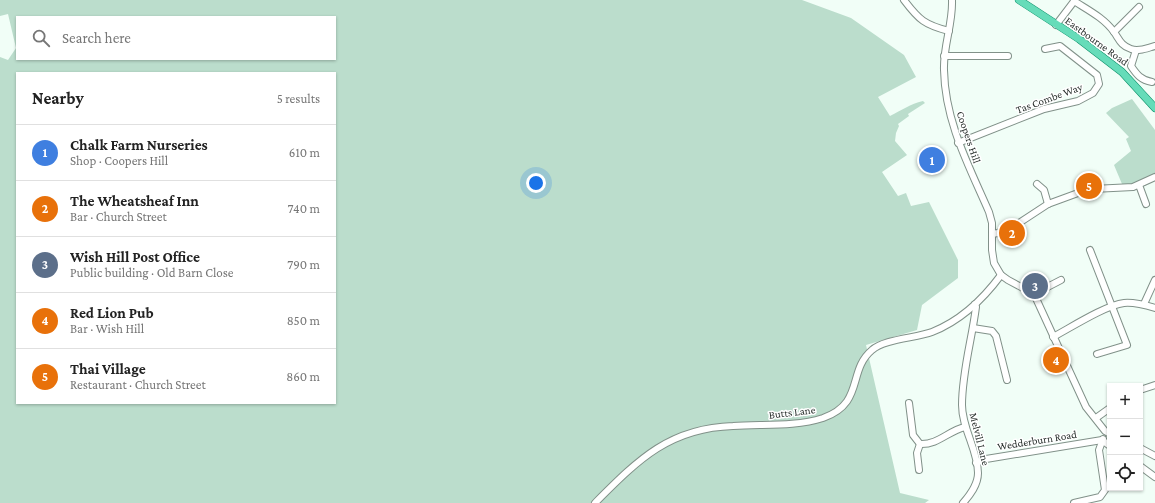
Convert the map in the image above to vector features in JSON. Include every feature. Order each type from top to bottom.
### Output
[{"type":"main road","name":"Eastbourne Road","points":[[1019,0],[1079,39],[1122,72],[1155,108]]},
{"type":"street","points":[[904,0],[918,18],[928,25],[949,31]]},
{"type":"street","name":"Coopers Hill","points":[[952,0],[952,16],[944,56],[947,102],[958,142],[989,212],[994,263],[1001,275]]},
{"type":"street","points":[[1056,25],[1075,1],[1100,18],[1114,32],[1120,42],[1130,49],[1136,50],[1155,46]]},
{"type":"street","points":[[1114,32],[1139,8]]},
{"type":"street","name":"Tas Combe Way","points":[[958,142],[1044,110],[1078,101],[1093,93],[1099,84],[1097,75],[1060,46],[1045,49]]},
{"type":"street","points":[[1136,50],[1132,66],[1138,75],[1145,81],[1152,82]]},
{"type":"street","points":[[944,56],[1008,56]]},
{"type":"street","points":[[992,234],[1016,225],[1048,204],[1093,189],[1139,185],[1155,177]]},
{"type":"street","points":[[1037,184],[1044,190],[1048,204]]},
{"type":"street","points":[[1139,185],[1146,204]]},
{"type":"street","points":[[1090,250],[1127,345],[1097,354]]},
{"type":"street","points":[[1001,275],[1034,294],[1086,407],[1107,431]]},
{"type":"street","name":"Butts Lane","points":[[596,503],[637,462],[657,447],[673,438],[704,430],[731,426],[810,422],[838,411],[848,401],[863,360],[872,349],[886,343],[932,332],[951,322],[975,304],[1001,275]]},
{"type":"street","points":[[1034,294],[1061,280]]},
{"type":"street","points":[[1144,304],[1155,280]]},
{"type":"street","points":[[1053,337],[1111,307],[1124,303],[1144,304],[1155,308]]},
{"type":"street","name":"Melvill Lane","points":[[963,503],[975,486],[978,474],[976,462],[965,428],[962,405],[964,380],[976,307],[975,304]]},
{"type":"street","points":[[973,328],[992,331],[996,336],[1007,380]]},
{"type":"street","points":[[1143,389],[1155,385]]},
{"type":"street","points":[[909,403],[913,435],[920,444]]},
{"type":"street","points":[[1096,418],[1107,410]]},
{"type":"street","points":[[920,444],[933,443],[955,430],[965,428]]},
{"type":"street","points":[[1074,503],[1085,502],[1100,497],[1105,490],[1099,450],[1102,440],[1107,433]]},
{"type":"street","points":[[1102,440],[1107,444]]},
{"type":"street","name":"Wedderburn Road","points":[[976,462],[986,459],[1102,440]]},
{"type":"street","points":[[919,470],[917,454],[920,444]]},
{"type":"street","points":[[1143,450],[1155,456]]},
{"type":"street","points":[[1143,468],[1155,477]]},
{"type":"green space","points":[[0,0],[802,0],[851,18],[904,55],[916,77],[878,97],[890,116],[914,104],[923,101],[925,103],[908,114],[909,116],[898,124],[899,126],[895,141],[907,155],[882,172],[898,196],[906,193],[911,206],[929,202],[958,260],[958,278],[922,305],[917,330],[866,345],[900,493],[929,500],[925,503],[0,503],[0,57],[8,60],[16,48],[8,14],[0,16]]},
{"type":"green space","points":[[1132,99],[1155,130],[1155,174],[1133,184],[1122,184],[1114,165],[1131,151],[1126,139],[1129,137],[1106,113],[1112,108]]},
{"type":"place","name":"Chalk Farm Nurseries","points":[[932,160]]},
{"type":"place","name":"Thai Village","points":[[1089,186]]},
{"type":"place","name":"The Wheatsheaf Inn","points":[[1012,233]]},
{"type":"place","name":"Wish Hill Post Office","points":[[1035,286]]},
{"type":"place","name":"Red Lion Pub","points":[[1056,360]]}]
